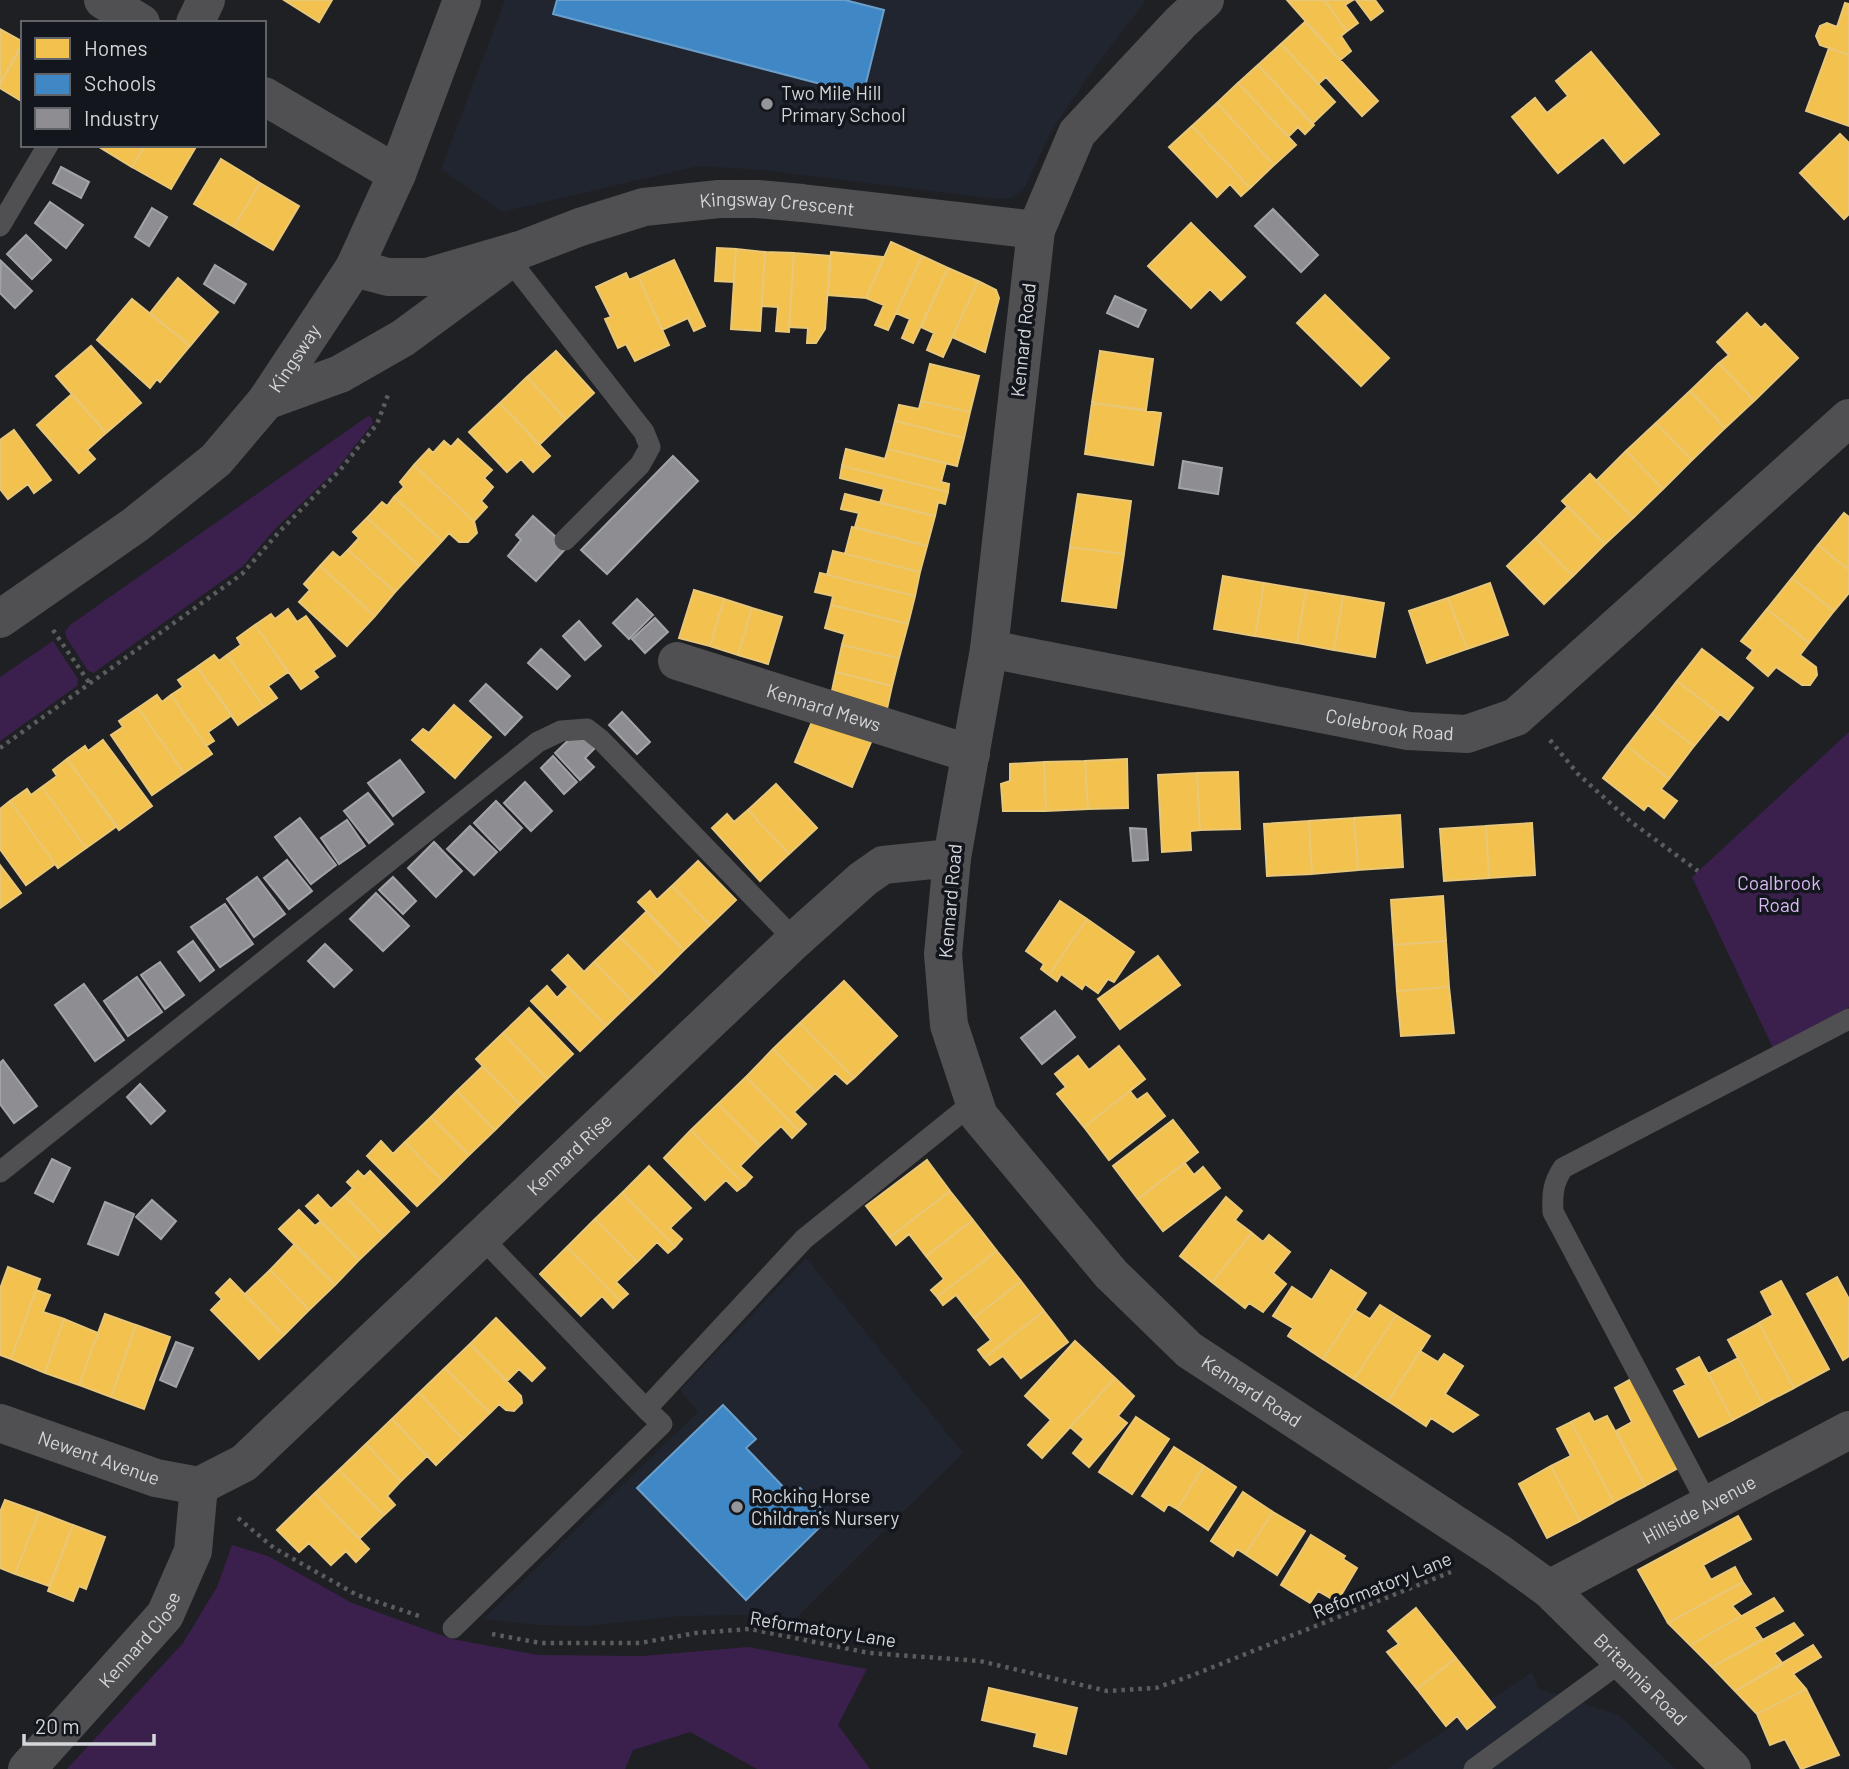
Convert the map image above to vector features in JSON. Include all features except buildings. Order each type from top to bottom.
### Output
[{"type":"street","points":[[196,21],[206,0]]},
{"type":"street","name":"Kingsway","points":[[0,619],[135,525],[216,460],[266,401],[354,268],[397,174],[461,0]]},
{"type":"street","name":"Kennard Road","points":[[1205,0],[1077,134],[1036,230],[989,649],[952,858],[943,954],[949,1025],[979,1116],[1111,1274],[1189,1350],[1499,1553],[1549,1589]]},
{"type":"street","points":[[266,97],[397,174]]},
{"type":"street","name":"Kingsway Crescent","points":[[354,268],[388,277],[427,277],[516,254],[580,227],[643,207],[719,200],[757,199],[802,203],[1036,230]]},
{"type":"street","name":"Kingsway Crescent","points":[[266,401],[340,374],[403,338],[516,254]]},
{"type":"street","name":"Colebrook Road","points":[[989,649],[1408,731],[1467,734],[1516,717],[1849,418]]},
{"type":"street","name":"Kennard Mews","points":[[677,661],[971,754]]},
{"type":"street","name":"Kennard Rise","points":[[199,1486],[244,1463],[795,940],[863,879],[883,865],[952,858]]},
{"type":"street","name":"Newent Avenue","points":[[0,1423],[156,1478],[199,1486]]},
{"type":"street","name":"Hillside Avenue","points":[[1549,1589],[1849,1430]]},
{"type":"street","name":"Kennard Close","points":[[27,1769],[164,1615],[193,1551],[199,1486]]},
{"type":"street","name":"Britannia Road","points":[[1549,1589],[1732,1769]]},
{"type":"lane","points":[[0,226],[47,147]]},
{"type":"lane","points":[[516,254],[644,432],[650,447],[640,466],[565,540]]},
{"type":"lane","points":[[0,1172],[538,742],[561,730],[587,729],[601,740],[795,940]]},
{"type":"lane","points":[[1707,1505],[1553,1212],[1552,1192],[1555,1180],[1563,1168],[1849,1019]]},
{"type":"lane","points":[[646,1409],[804,1239],[974,1102]]},
{"type":"lane","points":[[453,1628],[662,1424],[482,1238]]},
{"type":"lane","points":[[1474,1769],[1622,1661]]},
{"type":"path","points":[[0,748],[242,574],[340,470],[377,424],[388,396],[403,338]]},
{"type":"path","points":[[31,597],[90,684]]},
{"type":"path","points":[[1525,709],[1578,774],[1630,821],[1698,871]]},
{"type":"path","name":"Reformatory Lane","points":[[199,1486],[274,1548],[358,1595],[453,1628],[540,1643],[640,1643],[696,1633],[750,1629],[869,1653],[980,1661],[1107,1691],[1156,1688],[1499,1553]]},
{"type":"shaded area","name":"Two Mile Hill Primary School","points":[[505,0],[1146,0],[1051,132],[1025,187],[1013,198],[996,199],[763,170],[699,166],[502,212],[441,169]]},
{"type":"shaded area","points":[[806,1258],[963,1453],[795,1619],[744,1615],[682,1616],[586,1626],[536,1625],[483,1619],[698,1412],[680,1390]]},
{"type":"shaded area","points":[[1532,1672],[1538,1688],[1619,1715],[1676,1769],[1387,1769]]},
{"type":"green space","points":[[368,416],[373,423],[336,470],[275,529],[243,566],[94,673],[88,671],[66,637],[65,631],[70,625]]},
{"type":"green space","points":[[53,641],[78,679],[77,686],[0,741],[0,677]]},
{"type":"green space","name":"Coalbrook Road","points":[[1849,732],[1849,1007],[1773,1048],[1692,877]]},
{"type":"green space","points":[[232,1545],[268,1556],[352,1603],[452,1639],[538,1655],[642,1656],[748,1647],[867,1669],[838,1725],[870,1769],[757,1769],[690,1732],[633,1750],[625,1769],[67,1769],[183,1643],[217,1587]]},
{"type":"place","name":"Two Mile Hill Primary School","points":[[767,104]]},
{"type":"place","name":"Rocking Horse Children's Nursery","points":[[737,1507]]}]
